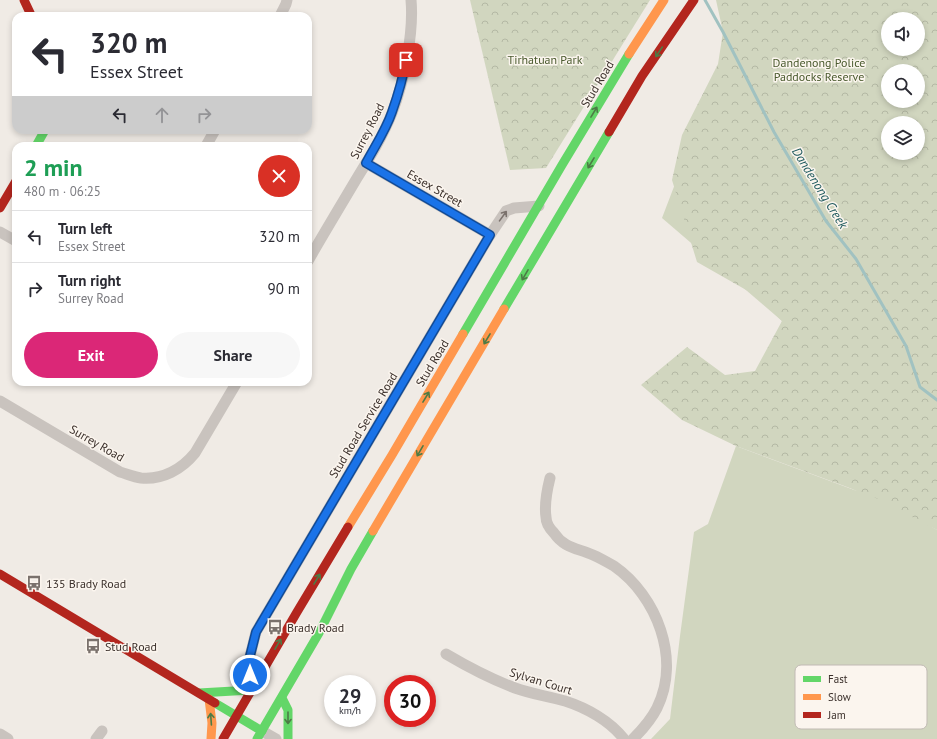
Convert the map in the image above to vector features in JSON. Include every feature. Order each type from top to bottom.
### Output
[{"type":"main road","points":[[24,0],[30,12]]},
{"type":"main road","points":[[30,0],[31,12]]},
{"type":"main road","name":"Stud Road","points":[[223,739],[562,165],[626,59],[664,0]]},
{"type":"main road","points":[[0,574],[236,715],[260,735],[319,632],[351,569],[642,76],[694,0]]},
{"type":"main road","points":[[0,208],[12,188]]},
{"type":"main road","points":[[199,693],[252,690]]},
{"type":"main road","points":[[282,698],[288,710],[288,739]]},
{"type":"main road","points":[[209,699],[212,724],[210,739]]},
{"type":"street","points":[[282,12],[287,0]]},
{"type":"street","name":"Surrey Road","points":[[312,254],[379,141],[392,113],[401,84],[409,48],[411,0]]},
{"type":"street","name":"Essex Street","points":[[366,163],[490,235]]},
{"type":"street","name":"Stud Road Service Road","points":[[252,690],[249,660],[256,632],[490,235],[506,211],[514,208],[539,206]]},
{"type":"street","points":[[0,232],[12,239]]},
{"type":"street","name":"Surrey Road","points":[[0,401],[120,472],[140,478],[154,478],[165,475],[188,462],[235,386]]},
{"type":"street","points":[[550,478],[546,497],[546,517],[549,527],[553,533],[562,543],[571,548],[600,558],[617,568],[644,596],[661,631],[667,660],[663,692],[658,707],[652,717],[644,728],[632,739]]},
{"type":"street","name":"Sylvan Court","points":[[446,654],[482,674],[513,687],[535,695],[567,702],[583,708],[607,723],[624,739]]},
{"type":"street","points":[[0,734],[8,739]]},
{"type":"street","points":[[260,735],[276,739]]},
{"type":"green space","name":"Tirhatuan Park","points":[[470,0],[650,0],[546,168],[510,170]]},
{"type":"green space","name":"Dandenong Police Paddocks Reserve","points":[[716,0],[937,0],[937,530],[874,497],[736,446],[682,420],[641,385],[687,347],[725,375],[755,371],[782,321],[755,295],[697,262],[672,180],[682,135],[718,64],[723,32]]},
{"type":"green space","points":[[714,82],[881,150],[881,160],[918,160],[932,527],[937,530],[937,739],[651,739],[670,719],[694,532],[708,524],[736,446],[857,491],[742,435],[782,321],[662,218]]},
{"type":"waterway","name":"Dandenong Creek","points":[[705,0],[774,132],[826,221],[856,259],[906,346],[920,387],[937,400]]},
{"type":"traffic: fast","points":[[463,334],[629,54]]},
{"type":"traffic: fast","points":[[504,309],[609,132]]},
{"type":"traffic: fast","points":[[38,142],[43,134]]},
{"type":"traffic: fast","points":[[257,739],[319,633],[351,569],[373,531]]},
{"type":"traffic: fast","points":[[199,693],[251,690]]},
{"type":"traffic: fast","points":[[282,698],[288,710],[288,739]]},
{"type":"traffic: fast","points":[[215,703],[262,731]]},
{"type":"traffic: slow","points":[[629,54],[664,0]]},
{"type":"traffic: slow","points":[[373,531],[504,309]]},
{"type":"traffic: slow","points":[[348,527],[463,334]]},
{"type":"traffic: slow","points":[[209,699],[212,723],[211,739]]},
{"type":"traffic: jam","points":[[24,0],[30,12]]},
{"type":"traffic: jam","points":[[609,132],[642,76],[694,0]]},
{"type":"traffic: jam","points":[[0,208],[12,188]]},
{"type":"traffic: jam","points":[[223,739],[348,527]]},
{"type":"traffic: jam","points":[[0,574],[215,703]]},
{"type":"place","name":"135 Brady Road","points":[[34,583]]},
{"type":"place","name":"Brady Road","points":[[275,627]]},
{"type":"place","name":"Stud Road","points":[[93,646]]},
{"type":"route","points":[[250,675],[249,660],[256,632],[490,235],[366,163],[379,141],[392,113],[401,84],[406,60]]}]
